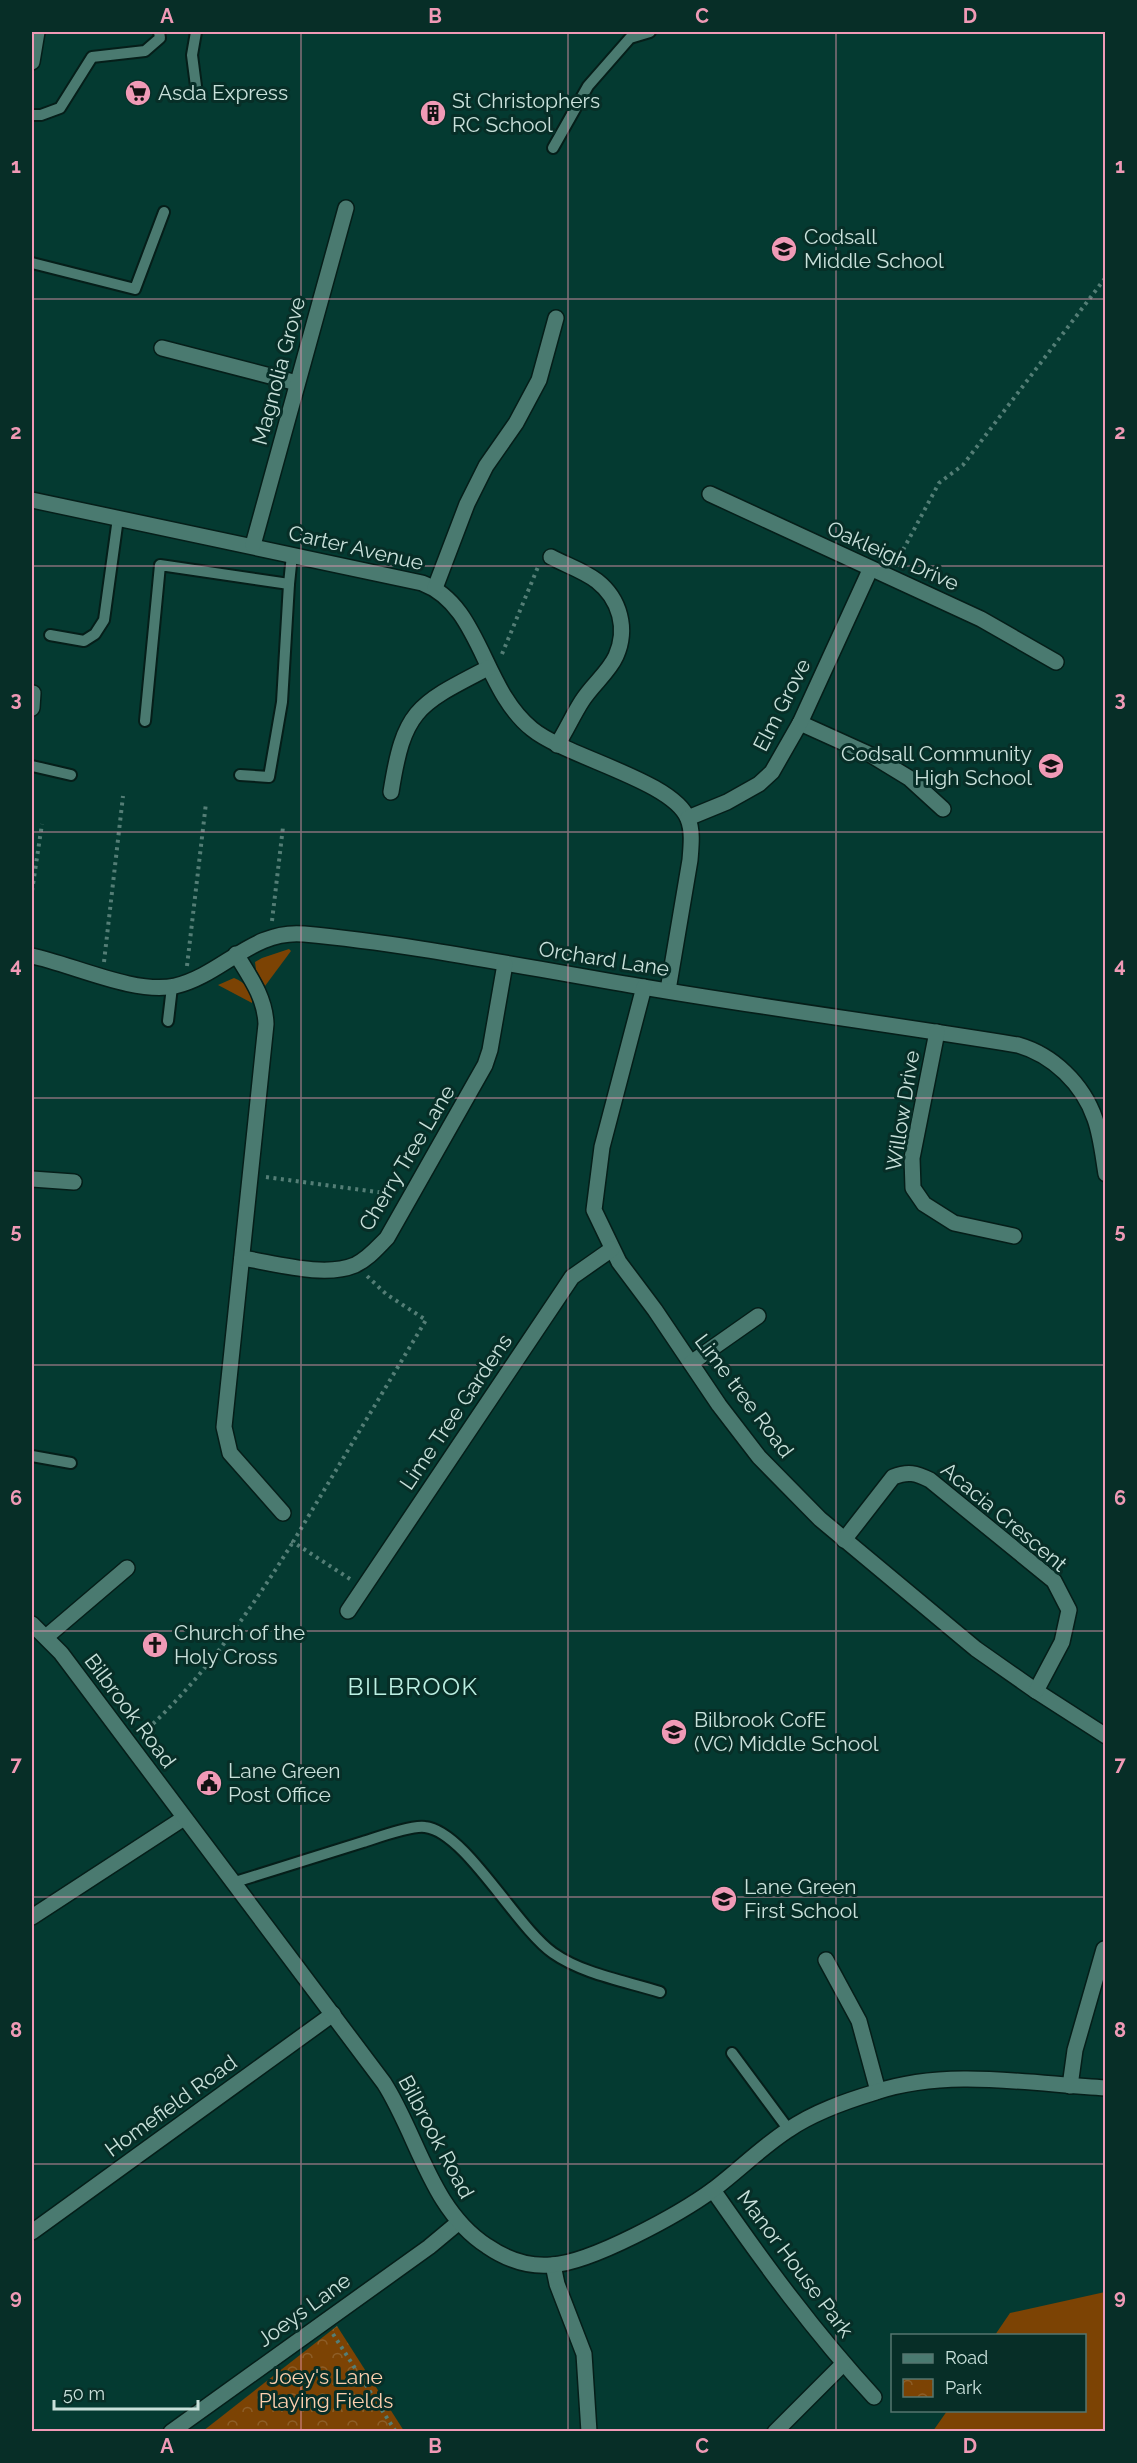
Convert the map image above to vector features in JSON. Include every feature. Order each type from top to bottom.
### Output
[{"type":"street","points":[[32,62],[37,32]]},
{"type":"street","name":"Magnolia Grove","points":[[253,545],[346,208]]},
{"type":"street","points":[[435,588],[467,504],[486,466],[516,423],[539,380],[556,318]]},
{"type":"street","points":[[162,348],[297,383]]},
{"type":"street","name":"Oakleigh Drive","points":[[710,494],[870,570],[981,619],[1056,662]]},
{"type":"street","name":"Carter Avenue","points":[[32,500],[253,545],[422,583],[435,588],[467,621],[488,668],[515,714],[533,730],[557,746],[663,792],[688,818]]},
{"type":"street","points":[[551,557],[596,579],[607,590],[617,606],[622,624],[616,658],[582,700],[557,746]]},
{"type":"street","name":"Elm Grove","points":[[688,818],[727,802],[759,784],[772,772],[800,723],[870,570]]},
{"type":"street","points":[[391,792],[398,752],[406,726],[422,707],[437,695],[488,668]]},
{"type":"street","points":[[800,723],[873,756],[909,778],[943,809]]},
{"type":"street","points":[[668,990],[690,860],[691,839],[688,818]]},
{"type":"street","name":"Orchard Lane","points":[[32,956],[115,980],[144,986],[172,987],[209,973],[236,954],[262,940],[280,934],[302,933],[938,1032],[1027,1048],[1056,1065],[1071,1078],[1086,1098],[1092,1113],[1106,1174]]},
{"type":"street","points":[[236,954],[261,997],[266,1024],[224,1426],[225,1440],[230,1453],[283,1513]]},
{"type":"street","name":"Cherry Tree Lane","points":[[242,1258],[323,1271],[355,1265],[372,1255],[387,1238],[477,1081],[490,1050],[506,964]]},
{"type":"street","name":"Lime tree Road","points":[[644,987],[602,1148],[594,1210],[612,1249],[719,1405],[759,1457],[813,1513],[976,1649],[1106,1736]]},
{"type":"street","name":"Willow Drive","points":[[938,1032],[912,1158],[913,1188],[924,1204],[954,1223],[1014,1236]]},
{"type":"street","points":[[32,1179],[74,1182]]},
{"type":"street","name":"Lime Tree Gardens","points":[[348,1611],[572,1277],[612,1249]]},
{"type":"street","points":[[691,1363],[758,1316]]},
{"type":"street","name":"Acacia Crescent","points":[[844,1540],[893,1477],[905,1472],[917,1473],[930,1480],[1054,1581],[1069,1610],[1062,1642],[1036,1691]]},
{"type":"street","points":[[46,1637],[127,1568]]},
{"type":"street","name":"Bilbrook Road","points":[[32,1624],[46,1637],[130,1744],[396,2100],[434,2184],[459,2222],[472,2236],[504,2257],[535,2266],[553,2265],[586,2257],[618,2243],[683,2210],[713,2190],[789,2130],[838,2105],[878,2091],[944,2080],[976,2078],[1106,2088]]},
{"type":"street","points":[[32,1917],[184,1818]]},
{"type":"street","points":[[1070,2086],[1075,2050],[1104,1949]]},
{"type":"street","points":[[826,1960],[859,2021],[878,2091]]},
{"type":"street","name":"Homefield Road","points":[[32,2232],[333,2014]]},
{"type":"street","name":"Manor House Park","points":[[713,2190],[798,2307],[843,2364],[874,2397]]},
{"type":"street","name":"Joeys Lane","points":[[171,2432],[429,2247],[459,2222]]},
{"type":"street","points":[[553,2265],[560,2293],[584,2354],[589,2432]]},
{"type":"street","name":"Manor House Park","points":[[775,2432],[843,2364]]},
{"type":"lane","points":[[32,115],[40,115],[60,108],[92,57],[145,51],[160,38],[159,32]]},
{"type":"lane","points":[[196,32],[192,55],[197,94]]},
{"type":"lane","points":[[553,148],[588,86],[630,38],[650,32]]},
{"type":"lane","points":[[32,262],[135,289],[164,212]]},
{"type":"lane","points":[[50,634],[84,641],[95,634],[104,620],[118,518]]},
{"type":"lane","points":[[240,775],[269,777],[282,702],[291,555]]},
{"type":"lane","points":[[146,721],[160,565],[289,584]]},
{"type":"lane","points":[[32,766],[71,776]]},
{"type":"lane","points":[[168,1021],[172,987]]},
{"type":"lane","points":[[32,1456],[71,1463]]},
{"type":"lane","points":[[232,1883],[388,1834],[424,1827],[442,1834],[461,1847],[523,1924],[552,1953],[576,1966],[660,1992]]},
{"type":"lane","points":[[732,2054],[789,2130]]},
{"type":"path","points":[[895,566],[939,483],[963,465],[1106,277]]},
{"type":"path","points":[[488,668],[498,664],[544,554],[551,557]]},
{"type":"path","points":[[104,963],[123,796]]},
{"type":"path","points":[[187,970],[206,803]]},
{"type":"path","points":[[32,891],[42,824]]},
{"type":"path","points":[[271,924],[283,827]]},
{"type":"path","points":[[262,1177],[399,1195]]},
{"type":"path","points":[[130,1744],[160,1718],[218,1652],[259,1597],[426,1320],[386,1294],[355,1265]]},
{"type":"path","points":[[293,1542],[363,1588]]},
{"type":"path","points":[[325,2320],[396,2432]]},
{"type":"green space","points":[[289,949],[291,951],[265,986],[256,970],[255,962]]},
{"type":"green space","points":[[234,978],[248,988],[252,1003],[218,985]]},
{"type":"green space","points":[[1105,2292],[1105,2431],[933,2431],[946,2412],[1086,2412],[1086,2334],[996,2334],[1010,2313]]},
{"type":"green space","name":"Joey's Lane Playing Fields","points":[[337,2326],[404,2431],[203,2431]]},
{"type":"place","name":"Asda Express","points":[[138,93]]},
{"type":"place","name":"St Christophers RC School","points":[[433,113]]},
{"type":"place","name":"Codsall Middle School","points":[[784,249]]},
{"type":"place","name":"Codsall Community High School","points":[[1051,766]]},
{"type":"place","name":"Church of the Holy Cross","points":[[155,1645]]},
{"type":"place","name":"Bilbrook CofE (VC) Middle School","points":[[674,1732]]},
{"type":"place","name":"Lane Green Post Office","points":[[209,1783]]},
{"type":"place","name":"Lane Green First School","points":[[724,1899]]},
{"type":"district","name":"BILBROOK","points":[[413,1687]]}]
